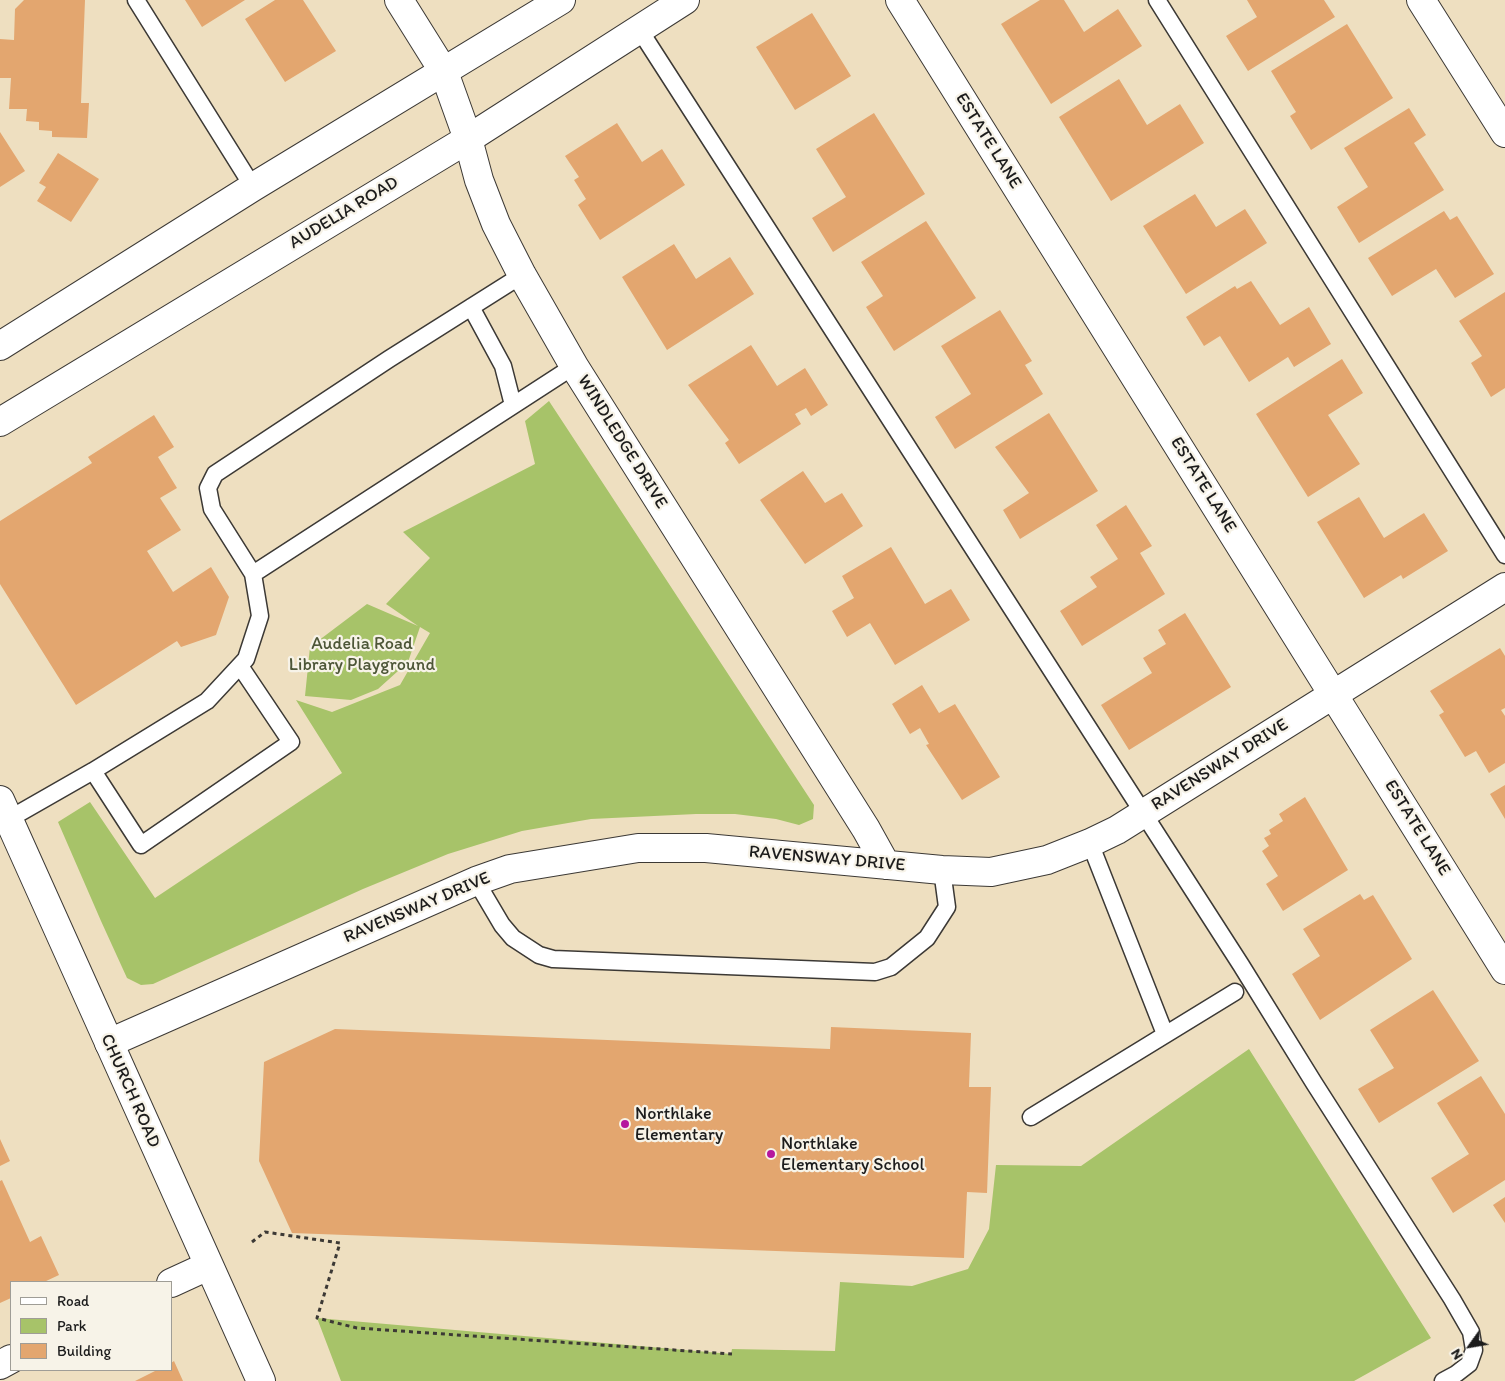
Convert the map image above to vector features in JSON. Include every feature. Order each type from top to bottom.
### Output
[{"type":"street","name":"WINDLEDGE DRIVE","points":[[399,0],[444,72],[468,139],[479,180],[496,224],[522,275],[574,366],[866,829],[886,865]]},
{"type":"street","points":[[0,346],[253,187],[561,0]]},
{"type":"street","name":"AUDELIA ROAD","points":[[0,422],[468,139],[685,0]]},
{"type":"street","name":"ESTATE LANE","points":[[900,0],[1505,970]]},
{"type":"street","points":[[1421,0],[1505,133]]},
{"type":"street","name":"RAVENSWAY DRIVE","points":[[109,1043],[476,881],[510,869],[638,848],[706,848],[942,870],[991,872],[1047,860],[1090,843],[1143,814],[1333,693],[1505,587]]},
{"type":"street","name":"CHURCH ROAD","points":[[4,810],[261,1381]]},
{"type":"street","points":[[172,1283],[208,1266]]},
{"type":"lane","points":[[136,0],[253,187]]},
{"type":"lane","points":[[1157,0],[1505,555]]},
{"type":"lane","points":[[639,29],[1452,1298],[1471,1332],[1474,1350],[1469,1364],[1444,1381]]},
{"type":"lane","points":[[4,810],[93,771],[207,701],[246,659],[260,616],[253,574],[212,509],[208,488],[215,474],[389,359],[522,275]]},
{"type":"lane","points":[[472,307],[503,366],[514,405]]},
{"type":"lane","points":[[253,574],[574,366]]},
{"type":"lane","points":[[93,771],[141,845],[291,742],[240,666]]},
{"type":"lane","points":[[1090,843],[1165,1034]]},
{"type":"lane","points":[[476,881],[502,925],[513,938],[539,955],[553,959],[876,972],[891,967],[927,938],[947,907],[942,870]]},
{"type":"lane","points":[[1031,1117],[1235,992]]},
{"type":"path","points":[[252,1242],[265,1232],[340,1243],[316,1318],[357,1328],[732,1354]]},
{"type":"green space","name":"Audelia Road Library Playground","points":[[549,401],[814,805],[813,819],[799,825],[776,819],[735,814],[696,814],[591,819],[522,831],[448,854],[363,889],[153,984],[141,985],[127,978],[58,822],[90,802],[155,898],[342,773],[296,700],[332,712],[400,685],[430,633],[420,627],[408,662],[378,689],[351,700],[305,696],[310,647],[367,604],[418,626],[386,604],[430,558],[403,532],[535,464],[525,421]]},
{"type":"green space","points":[[1249,1049],[1431,1338],[1354,1381],[341,1381],[317,1318],[731,1354],[732,1349],[835,1351],[840,1282],[912,1286],[968,1269],[989,1229],[996,1165],[1081,1166]]},
{"type":"building","points":[[24,0],[85,0],[81,103],[89,103],[87,138],[52,137],[52,131],[39,130],[39,122],[26,121],[27,109],[9,109],[11,78],[0,78],[0,39],[14,40],[15,9]]},
{"type":"building","points":[[185,0],[245,0],[202,27]]},
{"type":"building","points":[[275,0],[303,0],[336,51],[285,82],[245,19]]},
{"type":"building","points":[[1040,0],[1064,0],[1084,32],[1118,9],[1142,46],[1051,104],[1001,24]]},
{"type":"building","points":[[1247,0],[1324,0],[1335,17],[1248,71],[1226,36],[1257,17]]},
{"type":"building","points":[[812,13],[851,76],[795,110],[756,47]]},
{"type":"building","points":[[1347,24],[1393,98],[1311,150],[1290,116],[1296,112],[1271,71]]},
{"type":"building","points":[[1119,79],[1147,125],[1180,104],[1204,143],[1111,201],[1059,117]]},
{"type":"building","points":[[1409,108],[1426,135],[1414,143],[1444,190],[1359,243],[1337,207],[1368,187],[1344,148]]},
{"type":"building","points":[[874,113],[925,194],[833,252],[812,218],[846,197],[816,149]]},
{"type":"building","points":[[617,123],[642,162],[662,149],[685,185],[600,240],[578,205],[586,199],[574,180],[579,177],[565,156]]},
{"type":"building","points":[[0,132],[25,171],[0,187]]},
{"type":"building","points":[[58,153],[99,179],[71,222],[37,201],[46,187],[39,183]]},
{"type":"building","points":[[1195,194],[1216,227],[1245,209],[1267,243],[1186,294],[1143,226]]},
{"type":"building","points":[[1444,211],[1450,220],[1457,216],[1494,274],[1455,298],[1436,269],[1392,296],[1368,258]]},
{"type":"building","points":[[926,221],[976,298],[894,351],[866,307],[883,296],[861,262]]},
{"type":"building","points":[[674,244],[696,279],[730,257],[754,294],[667,350],[622,277]]},
{"type":"building","points":[[1251,281],[1280,325],[1309,307],[1331,344],[1294,367],[1288,357],[1249,382],[1220,336],[1204,346],[1186,317],[1235,286],[1237,289]]},
{"type":"building","points":[[1505,292],[1505,388],[1491,397],[1471,363],[1482,356],[1459,321]]},
{"type":"building","points":[[1000,310],[1032,361],[1025,365],[1043,394],[955,449],[935,417],[971,394],[941,346]]},
{"type":"building","points":[[751,345],[777,386],[805,368],[828,405],[811,416],[806,408],[795,414],[801,424],[739,464],[725,443],[729,440],[688,385]]},
{"type":"building","points":[[1342,359],[1363,393],[1328,415],[1360,464],[1308,497],[1256,414]]},
{"type":"building","points":[[1049,413],[1098,491],[1020,539],[1003,510],[1029,493],[995,447]]},
{"type":"building","points":[[154,415],[174,447],[158,457],[177,488],[160,498],[181,530],[147,551],[173,592],[211,567],[229,597],[216,635],[181,647],[177,641],[76,705],[0,584],[0,521],[92,463],[88,457]]},
{"type":"building","points":[[803,471],[825,503],[842,493],[863,526],[805,564],[760,500]]},
{"type":"building","points":[[1359,497],[1384,538],[1424,513],[1448,551],[1403,579],[1401,575],[1364,598],[1317,522]]},
{"type":"building","points":[[1126,505],[1152,546],[1140,553],[1165,594],[1082,646],[1060,611],[1097,587],[1090,577],[1118,559],[1096,525]]},
{"type":"building","points":[[891,547],[925,604],[951,589],[970,620],[895,665],[870,623],[847,637],[832,611],[854,598],[842,576]]},
{"type":"building","points":[[1185,613],[1231,687],[1129,750],[1101,705],[1152,673],[1143,658],[1166,644],[1158,630]]},
{"type":"building","points":[[1500,648],[1505,656],[1505,708],[1501,710],[1505,716],[1505,763],[1489,773],[1476,751],[1465,757],[1439,715],[1444,712],[1430,691]]},
{"type":"building","points":[[922,685],[939,713],[955,704],[1000,777],[962,800],[926,745],[929,744],[920,728],[910,734],[892,704]]},
{"type":"building","points":[[1505,785],[1505,819],[1490,794]]},
{"type":"building","points":[[1305,797],[1348,870],[1283,911],[1266,884],[1278,876],[1262,851],[1269,846],[1264,838],[1271,834],[1269,830],[1283,821],[1279,814]]},
{"type":"building","points":[[1360,894],[1364,900],[1373,895],[1412,959],[1320,1020],[1292,974],[1320,956],[1303,929]]},
{"type":"building","points":[[1433,990],[1479,1061],[1379,1123],[1358,1089],[1394,1068],[1370,1030]]},
{"type":"building","name":"Northlake Elementary","points":[[831,1027],[971,1033],[969,1087],[991,1087],[987,1193],[967,1192],[964,1258],[292,1233],[259,1161],[264,1062],[335,1029],[830,1049]]},
{"type":"building","points":[[1481,1076],[1505,1114],[1505,1180],[1453,1213],[1431,1178],[1469,1154],[1437,1103]]},
{"type":"building","points":[[0,1139],[10,1161],[0,1166]]},
{"type":"building","points":[[2,1180],[30,1242],[41,1236],[59,1275],[46,1281],[10,1281],[10,1298],[0,1303],[0,1181]]},
{"type":"building","points":[[1505,1197],[1505,1223],[1493,1205]]},
{"type":"building","points":[[174,1361],[183,1381],[135,1381],[155,1371],[172,1371],[172,1362]]},
{"type":"place","name":"Northlake Elementary","points":[[625,1124]]},
{"type":"place","name":"Northlake Elementary School","points":[[771,1154]]}]
